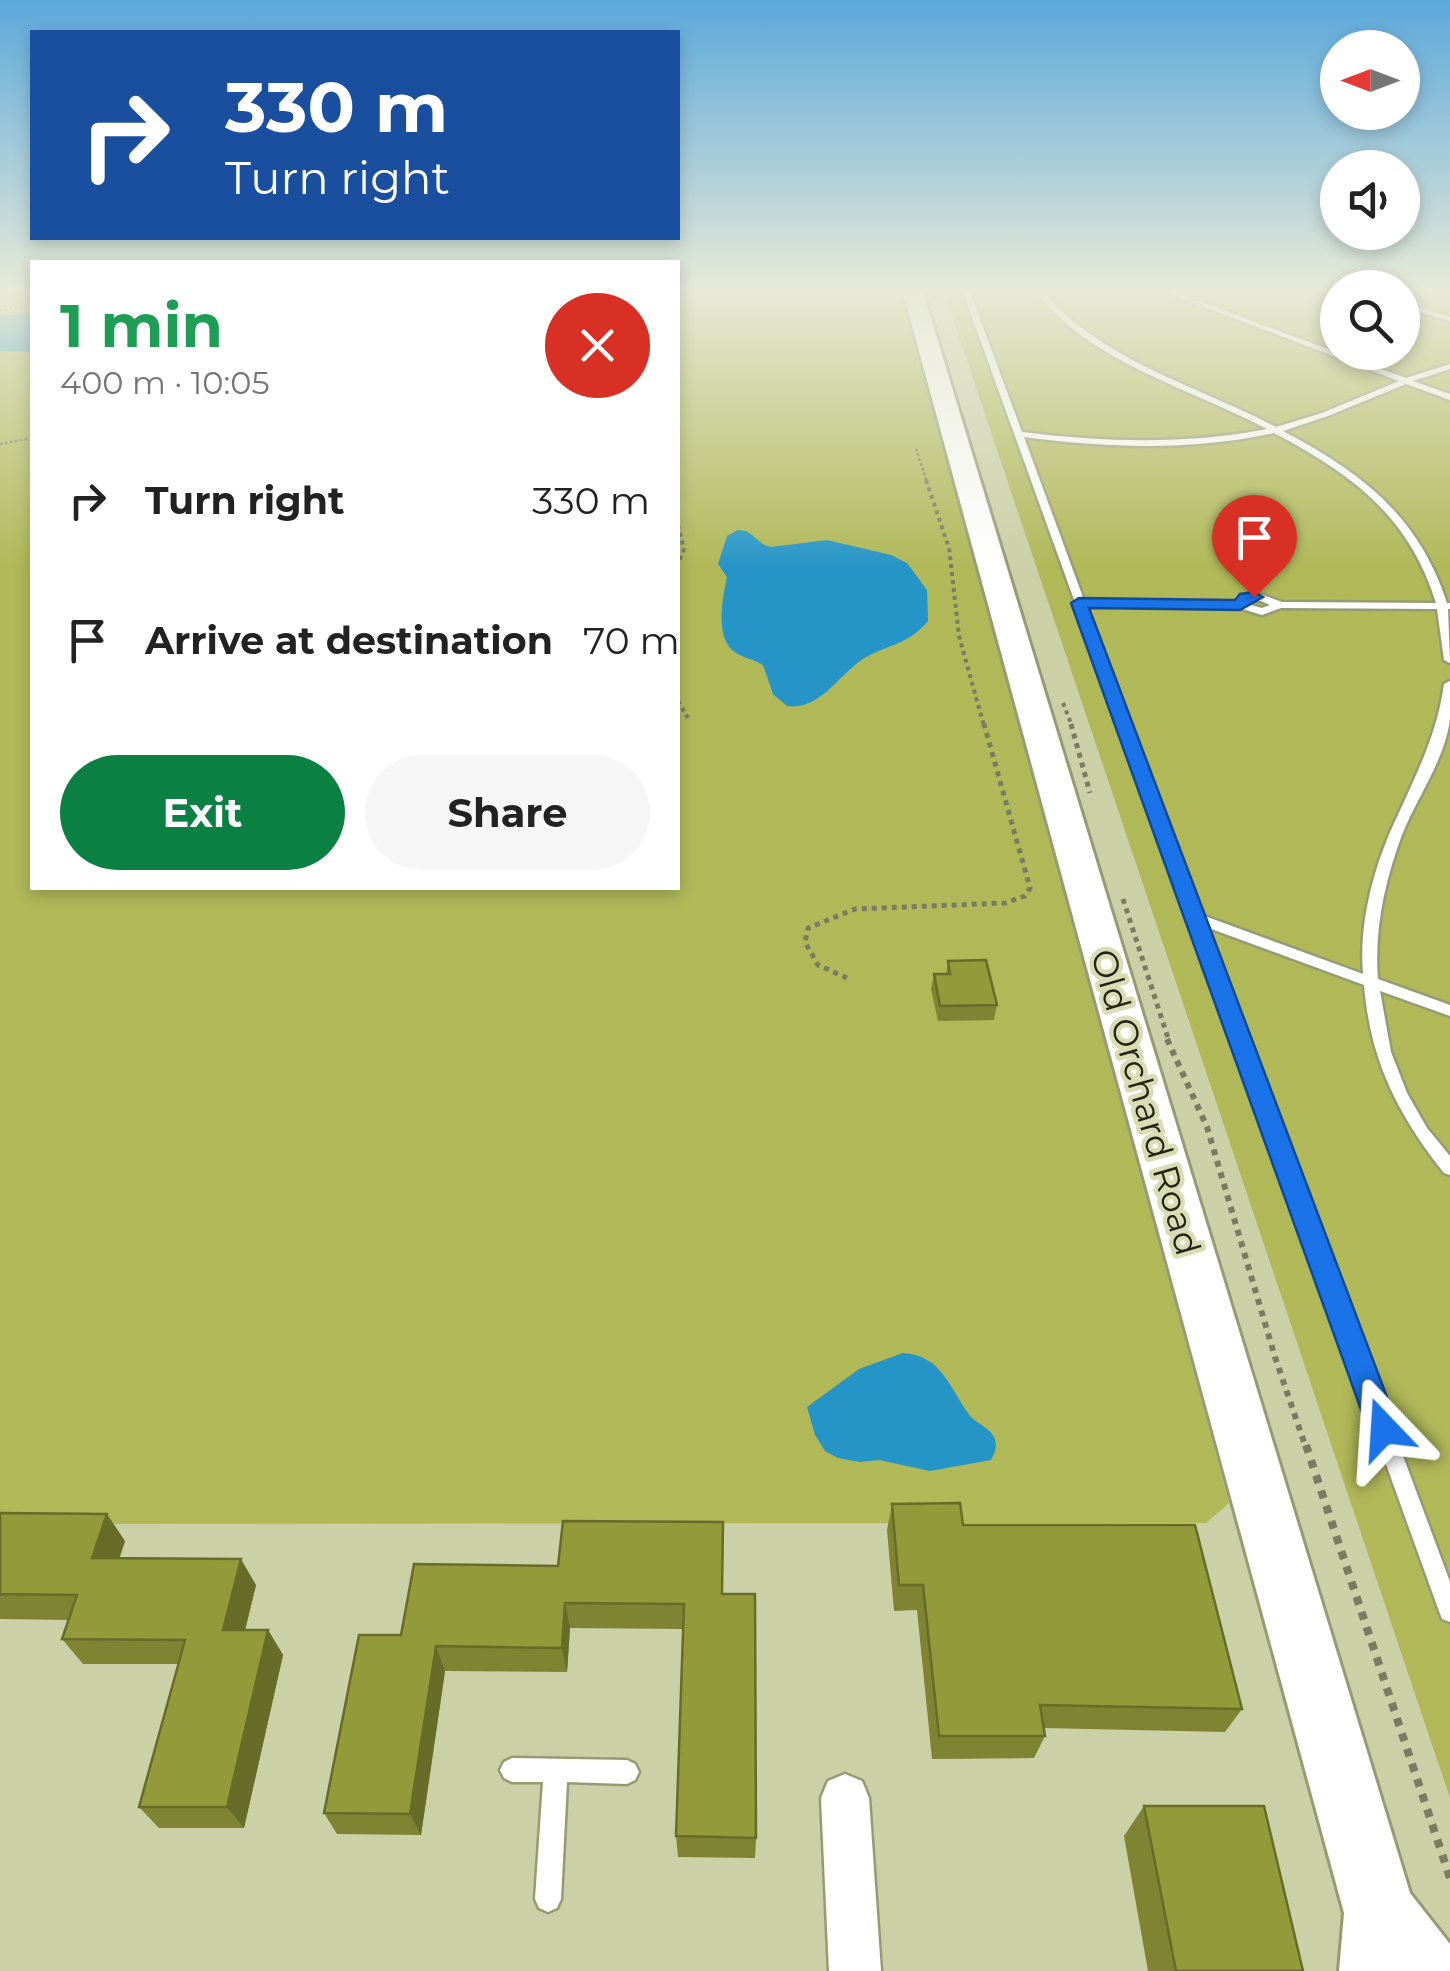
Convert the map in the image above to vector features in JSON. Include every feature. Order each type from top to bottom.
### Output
[{"type":"main road","name":"Old Orchard Road","points":[[939,384],[1378,1942],[1425,1971]]},
{"type":"street","points":[[845,1798],[854,1971]]},
{"type":"lane","points":[[1000,384],[1450,1611]]},
{"type":"lane","points":[[1180,384],[1345,470],[1392,508],[1423,550],[1447,606],[1450,660]]},
{"type":"lane","points":[[1018,434],[1097,443],[1164,444],[1275,431],[1333,412],[1394,384]]},
{"type":"lane","points":[[1414,384],[1450,397]]},
{"type":"lane","points":[[1079,603],[1240,605],[1262,612],[1280,605],[1447,606]]},
{"type":"lane","points":[[1450,684],[1448,717],[1426,775],[1397,832],[1377,893],[1369,930],[1367,981],[1385,1055],[1407,1111],[1450,1168]]},
{"type":"lane","points":[[1198,919],[1450,1010]]},
{"type":"lane","points":[[512,1770],[627,1772]]},
{"type":"lane","points":[[548,1898],[556,1770]]},
{"type":"path","points":[[0,444],[30,438]]},
{"type":"path","points":[[847,978],[818,965],[805,942],[808,928],[855,909],[1004,903],[1025,896],[1030,888],[959,636],[949,548],[916,449]]},
{"type":"path","points":[[680,533],[684,549],[680,559]]},
{"type":"path","points":[[1062,699],[1080,746],[1092,808]]},
{"type":"path","points":[[680,705],[688,718]]},
{"type":"path","points":[[1122,894],[1166,1038],[1207,1127],[1275,1357],[1382,1666],[1450,1878]]},
{"type":"green space","points":[[0,384],[30,384],[30,890],[680,890],[680,384],[929,384],[1229,1503],[1206,1523],[0,1524]]},
{"type":"green space","points":[[975,384],[1450,384],[1450,1798]]},
{"type":"water","points":[[738,530],[771,547],[827,540],[891,555],[907,563],[927,590],[928,621],[906,639],[866,657],[820,697],[799,706],[787,706],[773,694],[763,665],[732,650],[723,635],[727,577],[718,564],[727,536]]},
{"type":"water","points":[[903,1353],[916,1355],[936,1367],[970,1416],[992,1434],[996,1446],[991,1460],[930,1471],[879,1460],[838,1458],[825,1451],[815,1435],[807,1407],[859,1369]]},
{"type":"building","points":[[986,960],[997,1005],[940,1006],[934,974],[950,974],[948,961]]},
{"type":"building","points":[[960,1503],[963,1525],[1195,1525],[1242,1709],[1040,1705],[1045,1736],[939,1736],[923,1585],[899,1585],[892,1504]]},
{"type":"building","points":[[0,1513],[107,1514],[92,1558],[241,1559],[223,1630],[268,1630],[227,1807],[139,1807],[185,1640],[62,1639],[77,1595],[0,1594]]},
{"type":"building","points":[[563,1521],[723,1522],[722,1594],[755,1594],[756,1838],[676,1836],[684,1604],[565,1603],[562,1648],[436,1646],[410,1814],[324,1813],[359,1635],[401,1635],[414,1564],[558,1566]]},
{"type":"building","points":[[1144,1806],[1264,1806],[1303,1971],[1176,1971]]},
{"type":"route","points":[[1254,597],[1241,600],[1240,605],[1079,603],[1384,1429]]}]
